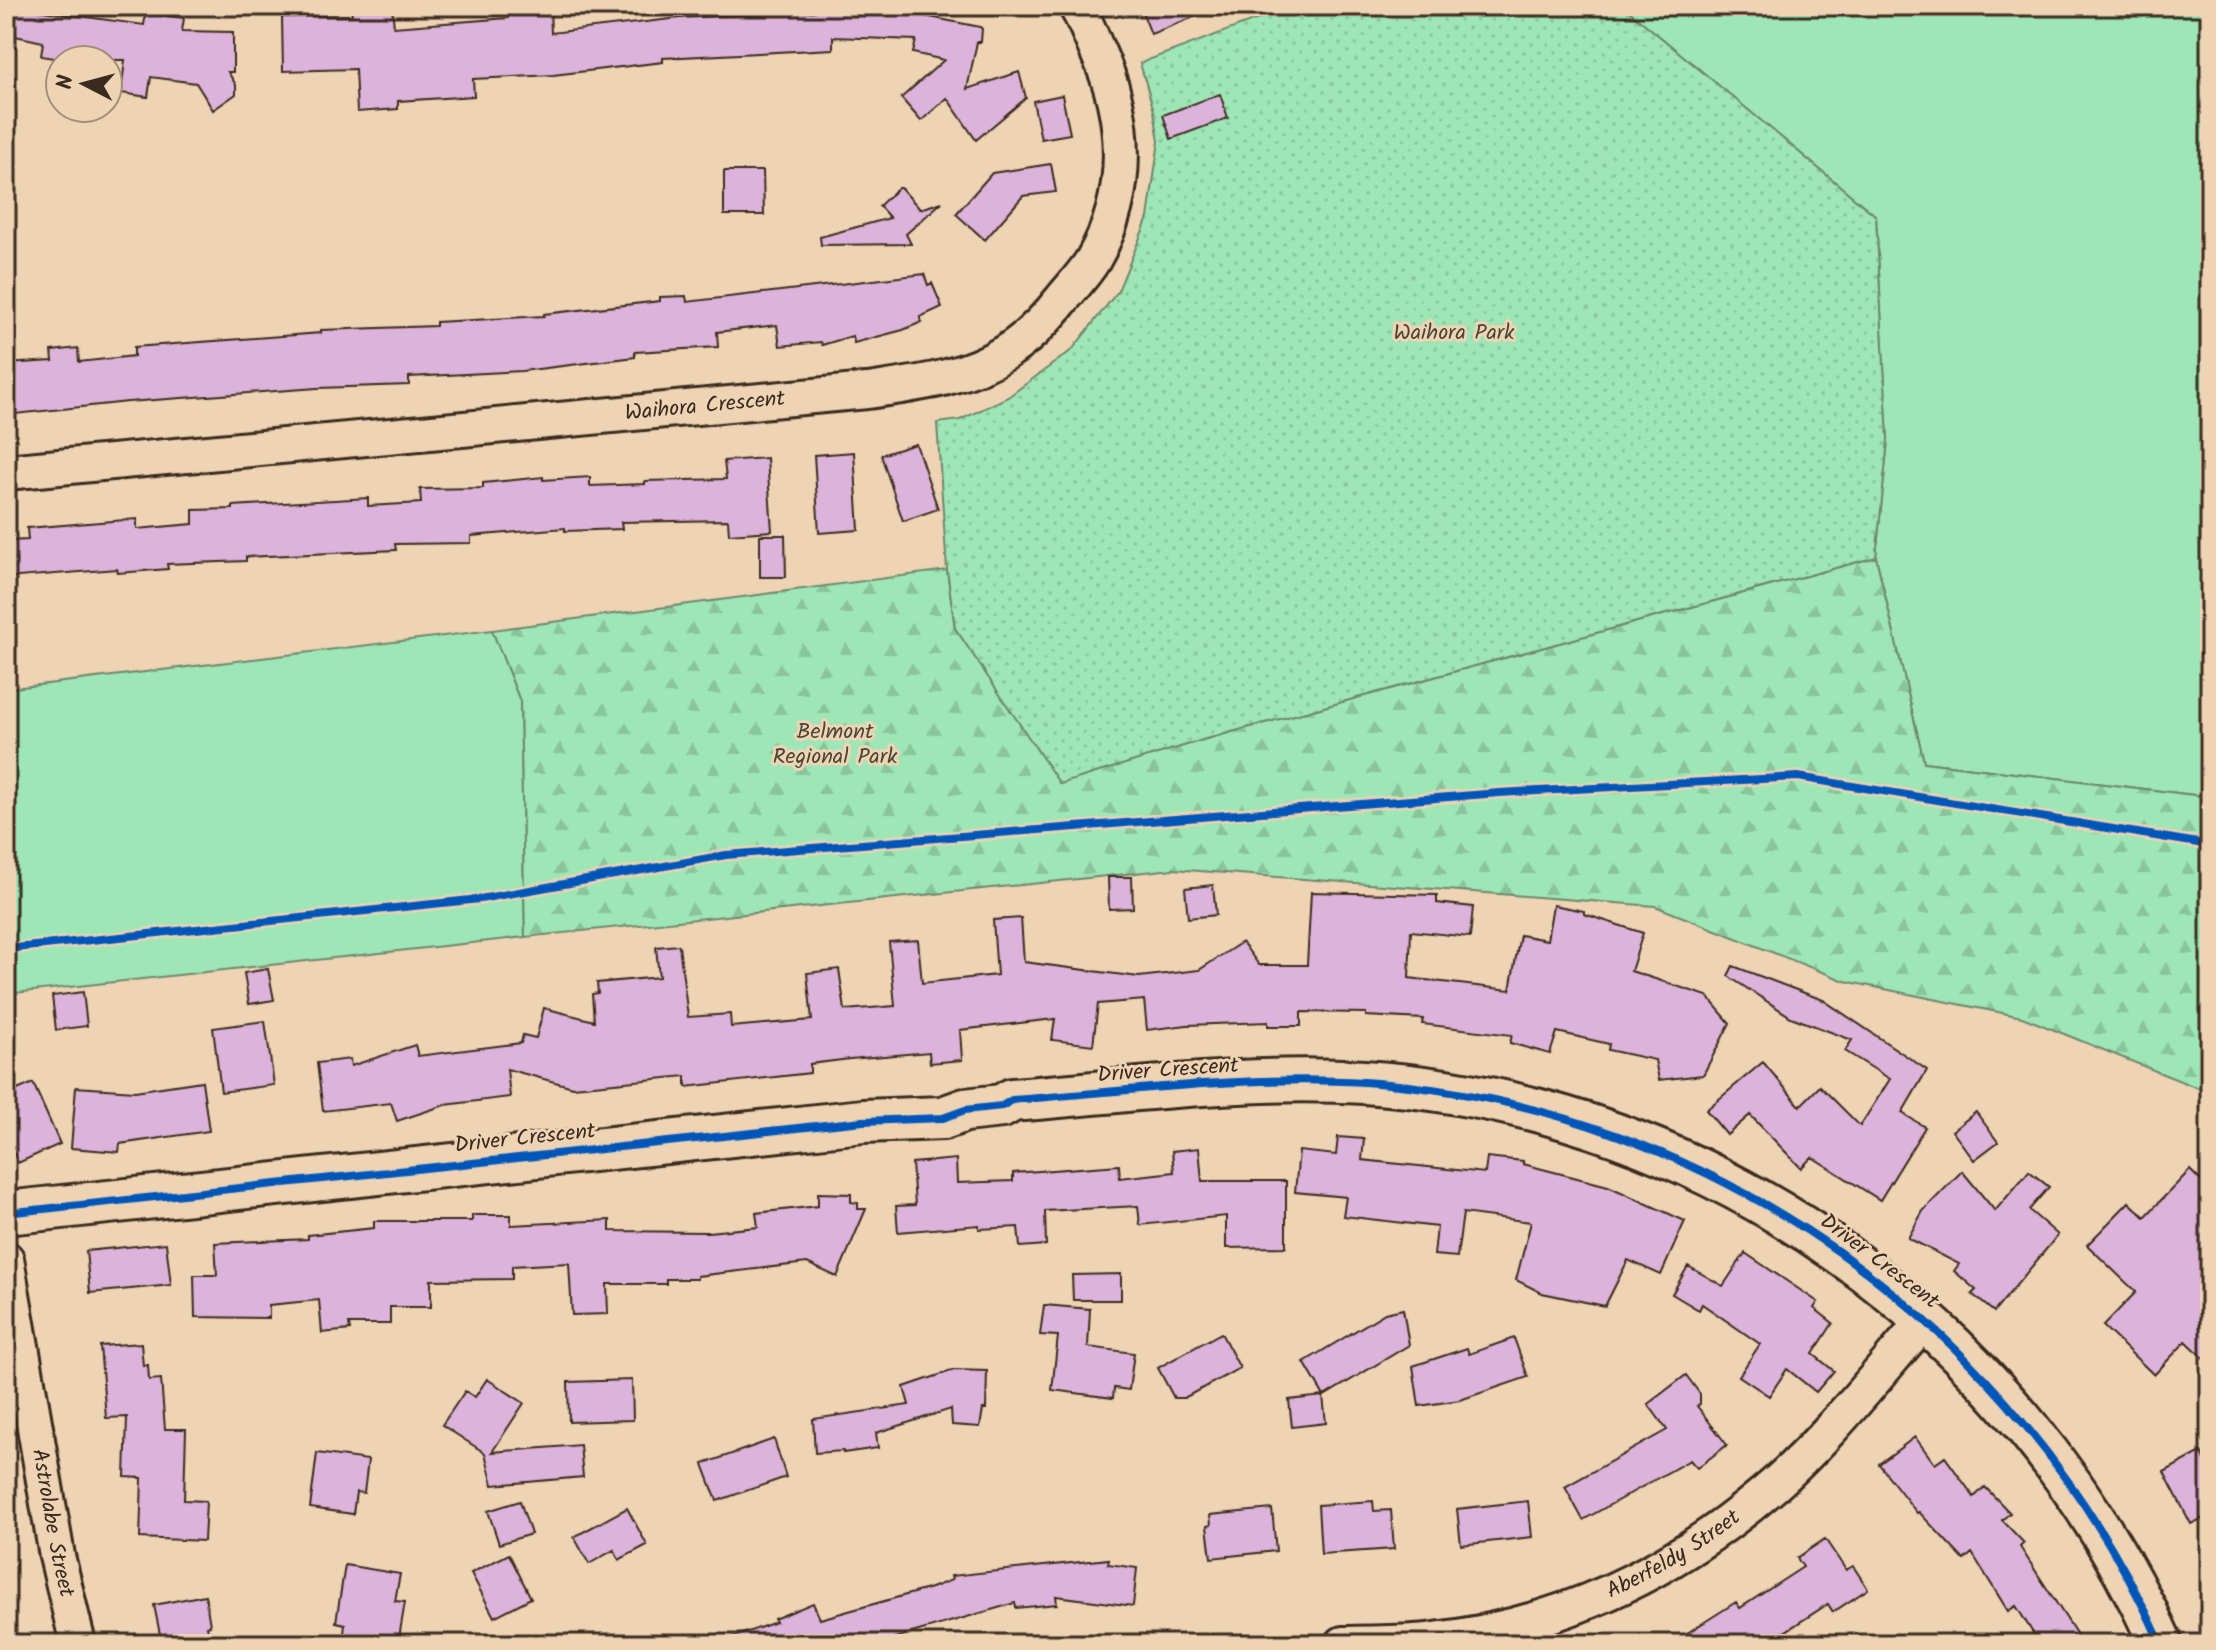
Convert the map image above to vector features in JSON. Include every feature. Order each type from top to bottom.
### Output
[{"type":"street","name":"Waihora Crescent","points":[[6,472],[867,391],[941,379],[1006,353],[1052,311],[1092,262],[1116,201],[1122,153],[1114,94],[1102,60],[1076,6]]},
{"type":"street","name":"Driver Crescent","points":[[6,1213],[863,1121],[943,1118],[965,1110],[1002,1106],[1012,1100],[1264,1082],[1365,1082],[1490,1100],[1551,1115],[1634,1142],[1718,1180],[1765,1204],[1870,1275],[1926,1319],[2011,1407],[2053,1459],[2123,1567],[2161,1644]]},
{"type":"street","name":"Astrolabe Street","points":[[6,1259],[57,1556],[78,1644]]},
{"type":"street","name":"Aberfeldy Street","points":[[1343,1644],[1426,1641],[1530,1622],[1602,1597],[1681,1557],[1768,1491],[1926,1319]]},
{"type":"green space","name":"Waihora Park","points":[[1293,6],[1623,6],[1876,216],[1888,440],[1876,557],[1206,739],[1060,784],[955,628],[947,570],[937,423],[960,420],[1008,397],[1072,350],[1118,291],[1148,218],[1159,141],[1140,63]]},
{"type":"green space","points":[[1623,6],[2210,6],[2210,797],[1924,762],[1876,557],[1888,440],[1876,216]]},
{"type":"green space","name":"Belmont Regional Park","points":[[1876,557],[1924,762],[2210,797],[2210,1093],[2022,1017],[1845,981],[1655,906],[1173,869],[525,937],[520,701],[492,630],[947,570],[955,628],[1061,783],[1206,739]]},
{"type":"green space","points":[[492,630],[520,701],[525,937],[6,994],[6,689]]},
{"type":"building","points":[[6,6],[144,25],[146,13],[184,18],[182,31],[233,32],[233,72],[228,72],[236,85],[236,94],[213,110],[196,83],[151,77],[148,97],[124,93],[124,44],[44,44],[44,56],[41,56],[43,42],[6,34]]},
{"type":"building","points":[[815,6],[889,6],[889,9],[980,27],[981,42],[977,42],[967,89],[1019,72],[1026,98],[976,140],[947,98],[921,121],[901,98],[944,60],[913,53],[916,40],[833,37],[833,49],[663,58],[663,62],[553,75],[473,79],[474,96],[398,101],[398,109],[357,112],[355,69],[283,71],[282,17],[352,15],[351,10],[392,7],[394,27],[508,18],[508,10],[550,8],[551,33],[680,18],[815,11]]},
{"type":"building","points":[[1140,6],[1217,6],[1217,8],[1151,34]]},
{"type":"building","points":[[1220,94],[1228,118],[1171,139],[1163,115]]},
{"type":"building","points":[[1062,95],[1070,134],[1041,139],[1033,101]]},
{"type":"building","points":[[1051,164],[1056,192],[1023,196],[985,240],[956,214],[992,173]]},
{"type":"building","points":[[724,171],[763,171],[764,215],[724,215]]},
{"type":"building","points":[[898,188],[920,209],[942,202],[906,234],[911,244],[821,245],[820,237],[890,218],[879,206]]},
{"type":"building","points":[[924,274],[928,285],[932,283],[942,307],[920,317],[922,322],[903,330],[854,343],[852,336],[822,345],[821,342],[780,346],[777,325],[717,332],[718,347],[635,352],[635,357],[522,371],[409,377],[409,385],[317,388],[128,402],[6,415],[6,364],[53,361],[52,351],[78,348],[79,362],[134,356],[134,347],[321,333],[321,330],[436,326],[436,322],[544,316],[660,301],[660,297],[686,296],[687,302]]},
{"type":"building","points":[[916,444],[938,509],[903,521],[881,455]]},
{"type":"building","points":[[854,452],[859,530],[819,533],[814,455]]},
{"type":"building","points":[[767,458],[772,531],[729,534],[728,520],[621,522],[622,529],[565,531],[565,528],[471,536],[471,543],[395,544],[396,550],[246,557],[246,561],[167,564],[168,569],[118,573],[117,569],[6,578],[6,541],[28,540],[27,528],[137,519],[137,529],[193,524],[193,510],[233,509],[233,506],[368,498],[368,506],[421,503],[420,489],[483,488],[483,483],[543,477],[543,480],[590,477],[590,486],[726,479],[724,461]]},
{"type":"building","points":[[760,535],[785,535],[786,577],[760,577]]},
{"type":"building","points":[[1108,877],[1132,877],[1133,908],[1109,909]]},
{"type":"building","points":[[1213,885],[1216,915],[1188,918],[1185,888]]},
{"type":"building","points":[[1311,892],[1437,895],[1437,903],[1473,907],[1470,937],[1411,931],[1409,978],[1510,990],[1520,935],[1547,940],[1553,905],[1584,911],[1584,914],[1643,933],[1631,971],[1707,996],[1730,1023],[1703,1075],[1659,1080],[1655,1060],[1608,1050],[1609,1044],[1557,1032],[1550,1054],[1510,1043],[1512,1035],[1422,1024],[1423,1019],[1366,1016],[1366,1013],[1301,1012],[1301,1026],[1268,1026],[1268,1022],[1147,1030],[1144,1000],[1098,1004],[1093,1045],[1052,1040],[1055,1019],[960,1030],[962,1060],[930,1063],[929,1052],[850,1059],[810,1064],[810,1073],[686,1087],[686,1076],[573,1087],[507,1069],[510,1097],[445,1105],[397,1121],[391,1103],[323,1111],[317,1063],[350,1059],[351,1066],[415,1045],[418,1056],[521,1043],[523,1035],[536,1038],[544,1008],[594,1021],[592,994],[598,993],[597,983],[659,977],[656,947],[679,945],[688,1017],[730,1014],[731,1027],[812,1020],[807,973],[839,969],[845,1010],[895,1006],[889,942],[918,940],[922,983],[997,975],[993,920],[1021,918],[1024,962],[1139,977],[1199,970],[1242,942],[1259,965],[1307,965]]},
{"type":"building","points":[[1733,966],[1823,1000],[1927,1070],[1902,1113],[1925,1127],[1880,1200],[1812,1157],[1801,1168],[1750,1115],[1727,1135],[1706,1110],[1763,1062],[1800,1106],[1820,1086],[1860,1126],[1890,1079],[1845,1051],[1852,1040],[1791,1017],[1728,976]]},
{"type":"building","points":[[268,969],[274,1000],[249,1004],[244,973]]},
{"type":"building","points":[[83,992],[87,1026],[56,1030],[52,996]]},
{"type":"building","points":[[265,1021],[274,1085],[221,1092],[213,1028]]},
{"type":"building","points":[[202,1081],[209,1131],[120,1144],[119,1152],[71,1148],[76,1087],[135,1091]]},
{"type":"building","points":[[33,1083],[60,1144],[18,1163],[6,1135],[6,1095]]},
{"type":"building","points":[[1976,1112],[1998,1142],[1974,1160],[1952,1131]]},
{"type":"building","points":[[1338,1137],[1364,1139],[1362,1160],[1485,1173],[1487,1157],[1523,1161],[1523,1164],[1608,1186],[1685,1221],[1661,1275],[1628,1260],[1605,1306],[1542,1293],[1516,1280],[1531,1222],[1463,1213],[1457,1257],[1434,1255],[1437,1227],[1343,1216],[1346,1197],[1295,1192],[1299,1151],[1336,1155]]},
{"type":"building","points":[[1199,1148],[1202,1181],[1286,1181],[1286,1247],[1226,1248],[1226,1216],[1140,1225],[1138,1206],[1045,1211],[1046,1245],[1020,1247],[1018,1227],[979,1229],[979,1225],[898,1232],[896,1206],[915,1205],[912,1163],[956,1159],[957,1183],[1013,1181],[1013,1173],[1119,1165],[1120,1178],[1174,1172],[1172,1151]]},
{"type":"building","points":[[2190,1170],[2210,1190],[2210,1364],[2186,1341],[2154,1375],[2103,1326],[2136,1292],[2087,1245],[2129,1202],[2145,1217]]},
{"type":"building","points":[[1962,1171],[1995,1211],[2029,1171],[2049,1187],[2029,1210],[2058,1235],[1994,1312],[1972,1294],[1976,1290],[1954,1271],[1959,1264],[1908,1238],[1923,1211]]},
{"type":"building","points":[[818,1193],[851,1194],[851,1202],[858,1203],[858,1209],[866,1209],[837,1277],[807,1263],[697,1276],[697,1279],[666,1279],[666,1284],[607,1284],[608,1314],[572,1315],[569,1263],[512,1266],[512,1279],[431,1280],[431,1307],[390,1307],[390,1324],[349,1324],[350,1330],[322,1333],[319,1300],[269,1305],[269,1318],[195,1317],[194,1275],[217,1275],[215,1243],[308,1239],[308,1235],[374,1228],[374,1221],[472,1221],[472,1215],[511,1215],[511,1225],[610,1220],[610,1231],[708,1232],[758,1227],[756,1213],[818,1206]]},
{"type":"building","points":[[166,1243],[171,1285],[90,1293],[86,1251]]},
{"type":"building","points":[[1745,1253],[1818,1302],[1814,1308],[1833,1323],[1813,1354],[1834,1371],[1816,1392],[1787,1369],[1769,1396],[1739,1376],[1760,1344],[1702,1304],[1699,1310],[1672,1294],[1688,1266],[1723,1286]]},
{"type":"building","points":[[1121,1274],[1121,1300],[1073,1300],[1072,1275]]},
{"type":"building","points":[[1044,1305],[1090,1309],[1088,1347],[1134,1353],[1129,1390],[1114,1388],[1113,1398],[1052,1390],[1058,1336],[1040,1335]]},
{"type":"building","points":[[1403,1309],[1409,1345],[1324,1396],[1304,1362],[1385,1313]]},
{"type":"building","points":[[1221,1333],[1240,1368],[1184,1398],[1174,1398],[1158,1368]]},
{"type":"building","points":[[1514,1338],[1528,1377],[1460,1400],[1419,1406],[1413,1366],[1467,1348],[1469,1354]]},
{"type":"building","points":[[141,1343],[143,1366],[148,1365],[149,1380],[161,1379],[165,1429],[186,1429],[184,1500],[206,1501],[204,1541],[140,1538],[142,1478],[125,1477],[127,1417],[106,1418],[100,1346]]},
{"type":"building","points":[[954,1370],[987,1371],[986,1409],[983,1409],[980,1427],[952,1425],[951,1409],[876,1433],[878,1448],[815,1453],[813,1419],[909,1405],[904,1387]]},
{"type":"building","points":[[1686,1375],[1700,1394],[1700,1404],[1697,1406],[1727,1445],[1697,1468],[1690,1460],[1583,1520],[1565,1487],[1667,1430],[1648,1404]]},
{"type":"building","points":[[487,1379],[524,1403],[492,1452],[580,1445],[583,1477],[493,1485],[485,1453],[442,1425],[465,1391],[475,1397]]},
{"type":"building","points":[[632,1380],[633,1420],[569,1422],[568,1382]]},
{"type":"building","points":[[1323,1396],[1326,1423],[1292,1427],[1289,1400]]},
{"type":"building","points":[[1915,1437],[1935,1464],[1945,1457],[1974,1497],[1985,1487],[2010,1513],[2002,1520],[2024,1543],[2020,1547],[2083,1644],[2040,1644],[2016,1606],[2008,1611],[1972,1553],[1964,1560],[1917,1513],[1879,1464]]},
{"type":"building","points":[[774,1439],[786,1477],[717,1501],[703,1464]]},
{"type":"building","points":[[2201,1452],[2210,1469],[2210,1515],[2191,1524],[2164,1472]]},
{"type":"building","points":[[317,1453],[368,1460],[364,1493],[356,1492],[353,1514],[310,1508]]},
{"type":"building","points":[[520,1501],[531,1534],[499,1544],[488,1511]]},
{"type":"building","points":[[1373,1501],[1374,1511],[1391,1510],[1394,1549],[1321,1554],[1318,1505]]},
{"type":"building","points":[[1528,1501],[1532,1537],[1461,1545],[1457,1509]]},
{"type":"building","points":[[627,1508],[647,1545],[619,1560],[614,1550],[589,1564],[574,1537]]},
{"type":"building","points":[[1272,1509],[1276,1551],[1211,1558],[1207,1526],[1211,1525],[1210,1515]]},
{"type":"building","points":[[1825,1539],[1846,1570],[1853,1566],[1868,1589],[1833,1612],[1828,1604],[1766,1644],[1670,1644],[1736,1602],[1740,1608],[1803,1567],[1797,1558]]},
{"type":"building","points":[[509,1554],[531,1598],[494,1617],[471,1573]]},
{"type":"building","points":[[1109,1559],[1108,1564],[1137,1568],[1133,1606],[1056,1596],[1057,1604],[1016,1608],[1015,1603],[874,1644],[725,1644],[725,1640],[776,1622],[774,1619],[813,1603],[820,1619],[931,1588],[952,1580],[951,1576]]},
{"type":"building","points":[[345,1565],[400,1574],[395,1601],[405,1602],[398,1644],[343,1644],[345,1624],[336,1622]]},
{"type":"building","points":[[205,1595],[210,1641],[162,1644],[154,1605]]},
{"type":"cycle path","points":[[6,949],[480,899],[726,855],[1499,793],[1798,777],[2210,845]]},
{"type":"cycle path","points":[[6,1213],[863,1121],[943,1118],[965,1110],[1002,1106],[1012,1100],[1188,1085],[1320,1080],[1364,1082],[1493,1100],[1616,1135],[1732,1186],[1840,1253],[1938,1333],[2026,1426],[2100,1530],[2161,1644]]}]
